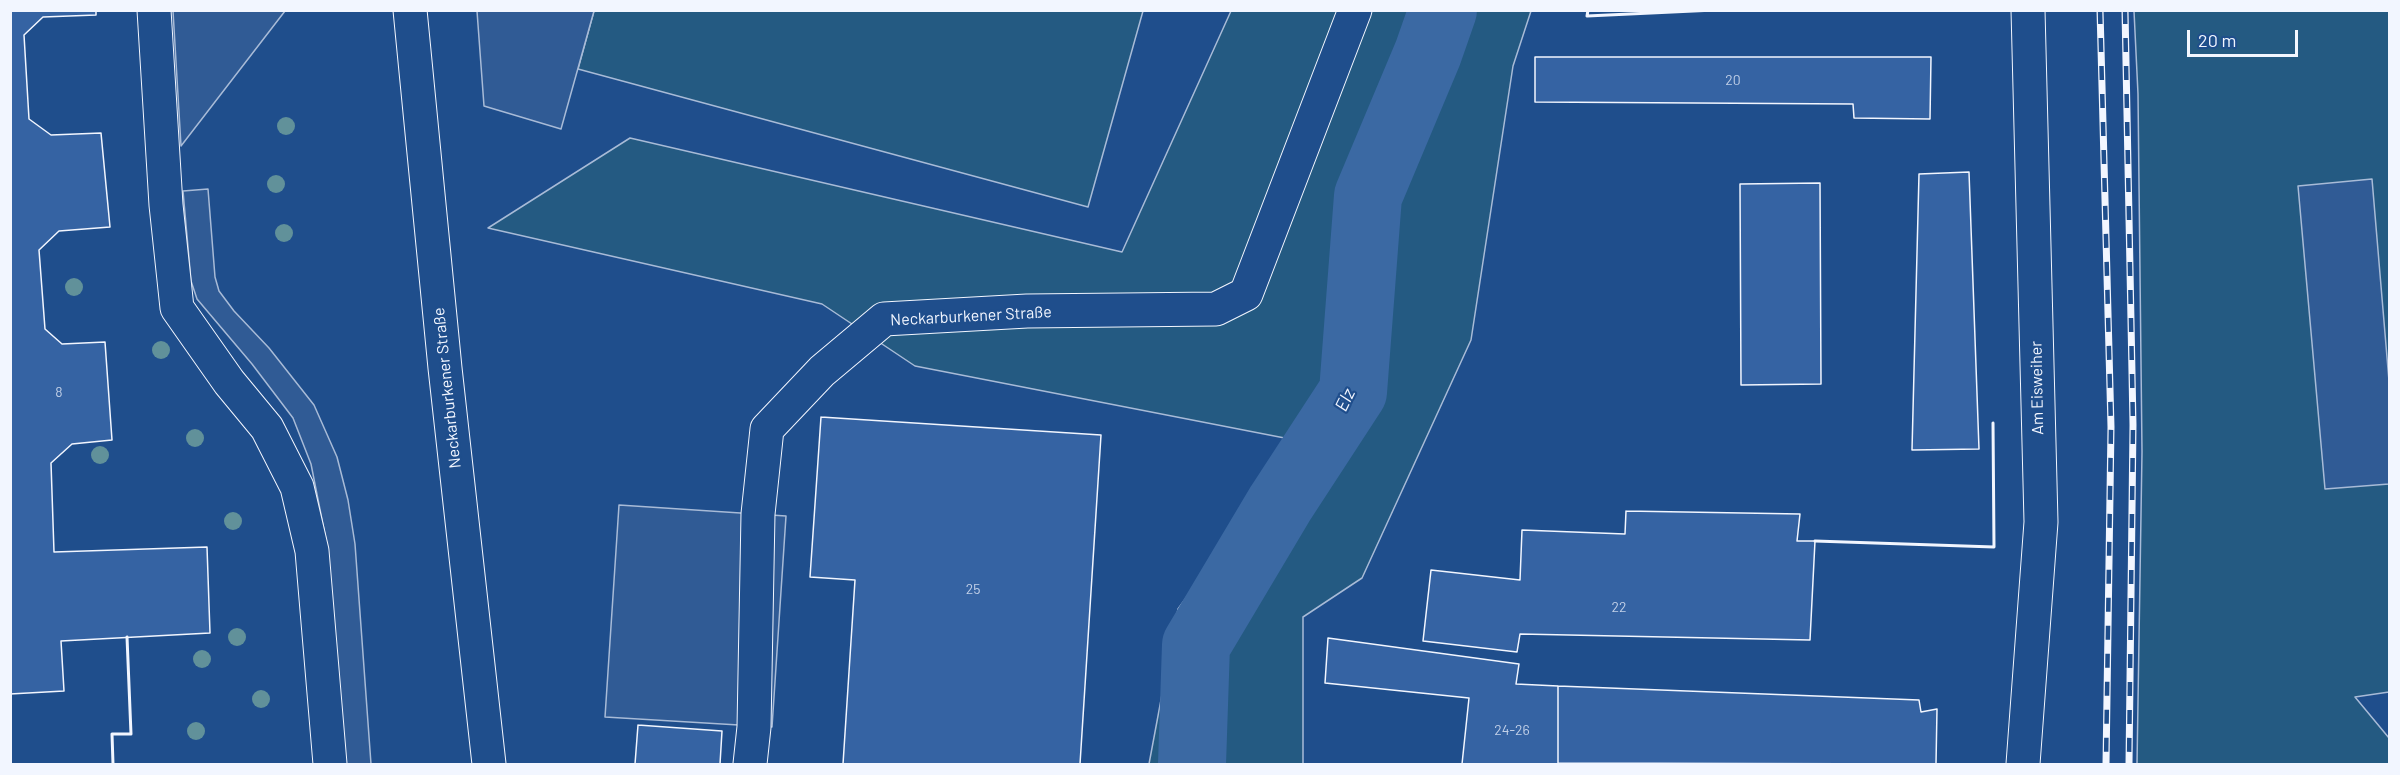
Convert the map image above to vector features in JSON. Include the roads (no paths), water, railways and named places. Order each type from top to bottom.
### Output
[{"type":"street","points":[[154,10],[166,206],[177,308],[229,382],[267,428],[297,487],[312,551],[330,765]]},
{"type":"street","name":"Neckarburkener Straße","points":[[410,10],[441,334],[489,765]]},
{"type":"street","name":"Neckarburkener Straße","points":[[750,765],[754,727],[758,514],[767,429],[822,371],[884,319],[1027,311],[1216,309],[1246,294],[1355,10]]},
{"type":"street","name":"Am Eisweiher","points":[[2023,765],[2041,522],[2028,10]]},
{"type":"waterway","name":"Elz","points":[[1192,764],[1196,645],[1280,504],[1353,392],[1368,196],[1428,53],[1443,10]]},
{"type":"railway","points":[[2100,10],[2111,427],[2106,764]]},
{"type":"railway","points":[[2125,10],[2133,425],[2129,764]]}]
